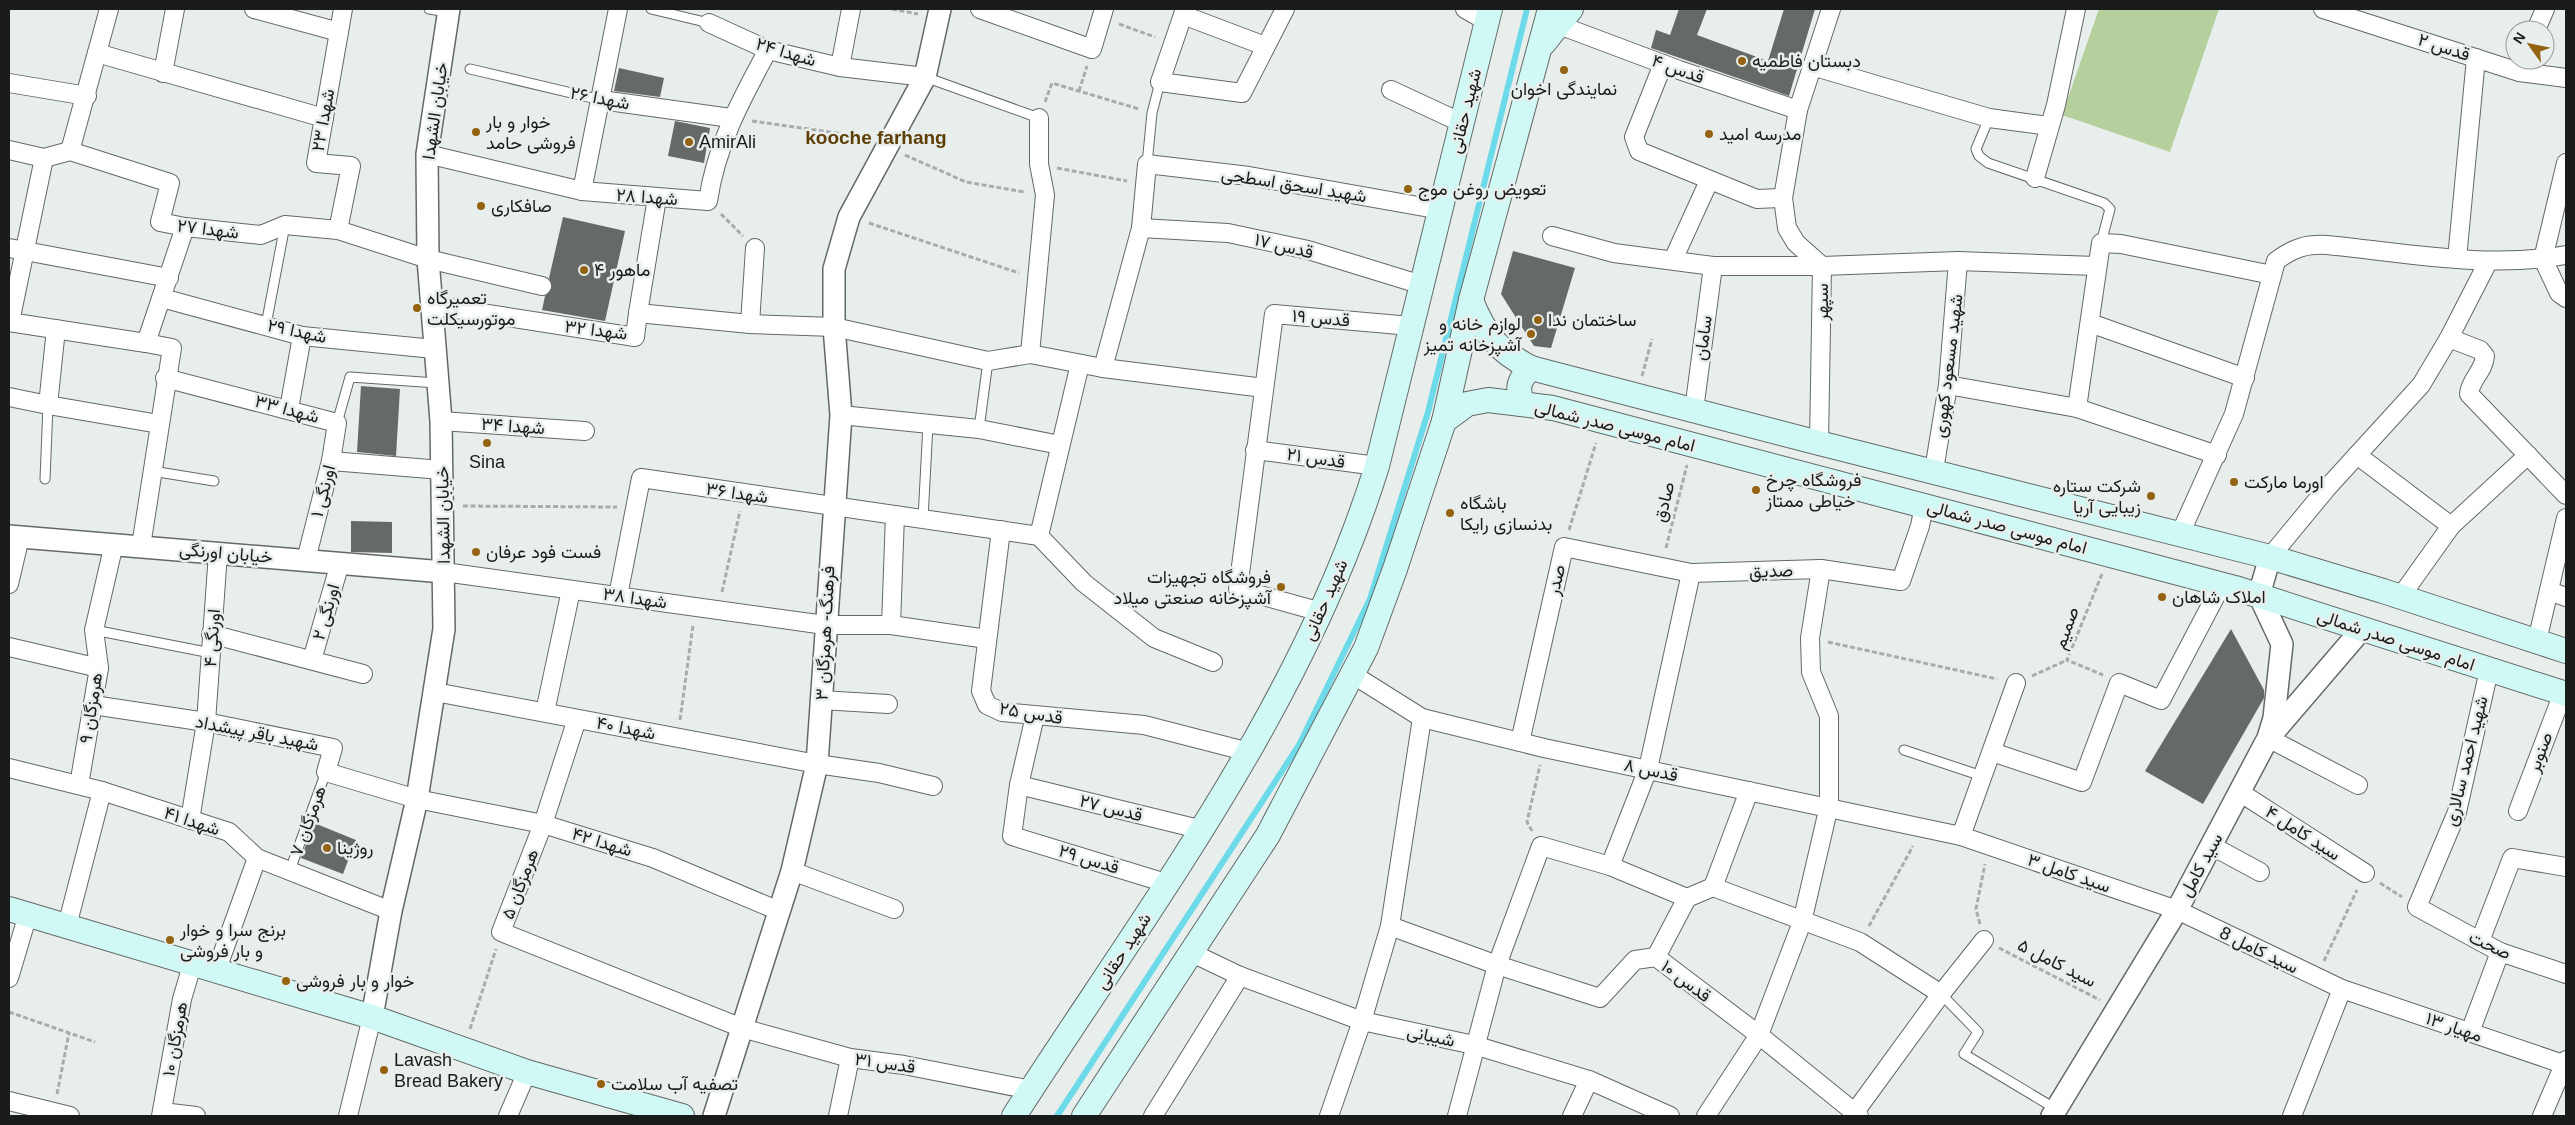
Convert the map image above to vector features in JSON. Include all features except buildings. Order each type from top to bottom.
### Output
[{"type":"main road","name":"شهید حقانی","points":[[1014,1116],[1202,830],[1249,752],[1321,612],[1362,514],[1377,466],[1441,210],[1487,13]]},
{"type":"main road","points":[[1084,1116],[1268,835],[1366,648],[1382,607],[1444,421],[1471,300],[1540,48],[1557,13]]},
{"type":"main road","name":"امام موسی صدر شمالی","points":[[1471,300],[1481,325],[1495,344],[1511,358],[1531,368],[2270,557],[2401,596],[2566,651]]},
{"type":"main road","points":[[1522,404],[1517,390],[1520,380],[1531,368]]},
{"type":"main road","name":"امام موسی صدر شمالی","points":[[1444,421],[1467,404],[1488,400],[1553,408],[2222,584],[2564,694]]},
{"type":"main road","points":[[18,911],[217,969],[372,1017],[636,1110],[682,1116]]},
{"type":"street","points":[[162,73],[176,9]]},
{"type":"street","points":[[254,9],[339,32]]},
{"type":"street","name":"شهدا ۲۳","points":[[338,230],[351,166],[316,163],[343,9]]},
{"type":"street","points":[[582,192],[618,9]]},
{"type":"street","points":[[840,67],[851,9]]},
{"type":"street","points":[[980,9],[1092,49],[1103,13]]},
{"type":"street","points":[[1265,46],[1184,12],[1160,82],[1242,93],[1285,9]]},
{"type":"street","points":[[1465,9],[1487,13]]},
{"type":"street","points":[[1822,266],[1796,243],[1787,228],[1783,198],[1798,110],[1831,9]]},
{"type":"street","points":[[2035,178],[2056,105],[2076,9]]},
{"type":"street","name":"قدس ۲","points":[[2323,9],[2476,58],[2505,63]]},
{"type":"street","points":[[9,150],[44,158],[70,151],[87,96],[107,10]]},
{"type":"street","name":"خیابان الشهدا","points":[[372,1017],[391,912],[417,799],[444,629],[441,421],[428,259],[427,154],[442,10]]},
{"type":"street","name":"قدس ۴","points":[[1557,13],[1663,64],[1798,110]]},
{"type":"street","name":"فرهنگ- هرمزگان ۳","points":[[714,1116],[792,872],[817,764],[825,625],[841,415],[834,327],[834,268],[849,217],[925,77],[939,14]]},
{"type":"street","name":"شهدا ۲۴","points":[[708,23],[768,50],[840,67],[925,77]]},
{"type":"street","points":[[708,201],[712,176],[731,118],[768,50]]},
{"type":"street","points":[[97,53],[324,118]]},
{"type":"street","points":[[2457,259],[2476,58]]},
{"type":"street","points":[[1663,64],[1634,137],[1635,145],[1639,151],[1757,199],[1783,198]]},
{"type":"street","points":[[1812,66],[1990,118],[2049,126]]},
{"type":"street","name":"قدس ۲","points":[[2537,70],[2566,78]]},
{"type":"street","points":[[9,83],[87,96]]},
{"type":"street","points":[[1391,90],[1462,123]]},
{"type":"street","name":"شهدا ۲۶","points":[[601,100],[731,118]]},
{"type":"street","points":[[1030,354],[1045,195],[1039,164],[1039,118]]},
{"type":"street","name":"شهدا ۲۷","points":[[70,151],[170,183],[160,222],[185,227],[261,235],[285,225],[338,230],[428,259],[542,286]]},
{"type":"street","name":"شهدا ۲۸","points":[[427,154],[582,192],[708,201]]},
{"type":"street","points":[[44,158],[17,249],[10,322],[172,348],[165,378],[141,546]]},
{"type":"street","points":[[1103,368],[1141,228],[1147,164]]},
{"type":"street","name":"شهید اسحق اسطحی","points":[[1147,164],[1249,176],[1441,210]]},
{"type":"street","points":[[2565,170],[2543,259],[2559,292],[2566,298]]},
{"type":"street","points":[[1673,260],[1709,181]]},
{"type":"street","points":[[638,313],[658,198]]},
{"type":"street","points":[[146,343],[185,227]]},
{"type":"street","name":"قدس ۱۷","points":[[1141,228],[1228,233],[1308,250],[1422,285]]},
{"type":"street","points":[[1552,236],[1614,253],[1713,266],[1822,266]]},
{"type":"street","points":[[2077,408],[2090,323],[2096,266],[2101,243],[2121,244],[2272,275]]},
{"type":"street","points":[[2180,534],[2234,414],[2276,261],[2292,249],[2310,244],[2488,262],[2543,259],[2566,255]]},
{"type":"street","points":[[750,324],[755,248]]},
{"type":"street","points":[[17,249],[169,278]]},
{"type":"street","name":"سپهر","points":[[1819,443],[1822,266],[1958,261],[2096,266]]},
{"type":"street","name":"شهید مسعود کهوری","points":[[1934,470],[1948,385],[1958,261]]},
{"type":"street","points":[[2259,595],[2270,557],[2357,455],[2421,386],[2449,338],[2488,262]]},
{"type":"street","name":"سامان","points":[[1694,410],[1713,266]]},
{"type":"street","name":"شهدا ۲۹","points":[[162,298],[302,336],[434,349]]},
{"type":"street","name":"شهدا ۳۲","points":[[431,305],[635,337],[638,313],[750,324],[834,327],[988,361]]},
{"type":"street","name":"قدس ۱۹","points":[[1264,388],[1274,314],[1411,326]]},
{"type":"street","points":[[2090,323],[2245,378]]},
{"type":"street","points":[[48,404],[56,329]]},
{"type":"street","points":[[289,408],[302,336]]},
{"type":"street","points":[[2449,338],[2480,350],[2485,356],[2485,363],[2470,388],[2469,394],[2566,495]]},
{"type":"street","points":[[988,361],[1030,354],[1103,368],[1264,388],[1238,590],[1321,612]]},
{"type":"street","points":[[1080,364],[1039,536],[1084,583],[1154,638],[1213,662]]},
{"type":"street","name":"شهدا ۳۳","points":[[165,378],[289,408],[336,423]]},
{"type":"street","points":[[1948,385],[2077,408],[2217,455]]},
{"type":"street","points":[[9,397],[159,424]]},
{"type":"street","points":[[841,415],[979,430],[1060,445]]},
{"type":"street","name":"شهدا ۳۴","points":[[441,421],[585,431]]},
{"type":"street","name":"اورنگی ۱","points":[[306,560],[331,461],[336,423]]},
{"type":"street","name":"قدس ۲۱","points":[[1255,450],[1377,466]]},
{"type":"street","points":[[2357,455],[2451,526]]},
{"type":"street","points":[[2401,596],[2451,526],[2528,455]]},
{"type":"street","points":[[331,461],[442,470]]},
{"type":"street","name":"شهدا ۳۶","points":[[635,507],[641,478],[1039,536]]},
{"type":"street","name":"صدیق","points":[[1564,547],[1691,573],[1821,569],[1901,581],[1920,526],[1924,506]]},
{"type":"street","points":[[618,596],[635,507]]},
{"type":"street","points":[[891,625],[895,515]]},
{"type":"street","points":[[2537,641],[2566,518]]},
{"type":"street","name":"قدس ۲۵","points":[[1001,530],[980,691],[987,705],[1002,712],[1144,725],[1249,752]]},
{"type":"street","points":[[9,584],[14,537]]},
{"type":"street","name":"خیابان اورنگی","points":[[14,537],[444,572]]},
{"type":"street","name":"هرمزگان ۹","points":[[79,786],[99,668],[94,630],[114,544]]},
{"type":"street","name":"صدر","points":[[1520,742],[1564,547]]},
{"type":"street","name":"اورنگی ۴","points":[[190,820],[206,722],[218,553]]},
{"type":"street","name":"اورنگی ۲","points":[[312,660],[340,563]]},
{"type":"street","points":[[1706,1116],[1759,1035],[1802,922],[1829,806],[1829,716],[1811,672],[1810,638],[1821,569]]},
{"type":"street","name":"شهدا ۳۸","points":[[444,572],[825,625],[891,625],[987,639]]},
{"type":"street","points":[[1610,866],[1648,769],[1691,573]]},
{"type":"street","points":[[1992,752],[2082,782],[2119,682],[2161,700],[2222,584]]},
{"type":"street","points":[[545,712],[571,590]]},
{"type":"street","points":[[2549,591],[2566,596]]},
{"type":"street","name":"سید کامل","points":[[2054,1113],[2177,910],[2241,793],[2268,738],[2274,718],[2282,644],[2273,620],[2259,595]]},
{"type":"street","points":[[2358,785],[2268,738],[2362,629]]},
{"type":"street","points":[[212,634],[363,674]]},
{"type":"street","points":[[9,647],[99,668]]},
{"type":"street","name":"شهید احمد سالاری","points":[[2417,907],[2457,812],[2489,670]]},
{"type":"street","name":"قدس ۸","points":[[1352,674],[1422,718],[1544,748],[1829,806],[1960,836]]},
{"type":"street","points":[[1960,836],[2016,683]]},
{"type":"street","name":"شهدا ۴۰","points":[[435,692],[817,764],[879,772],[932,786]]},
{"type":"street","name":"صنوبر","points":[[2518,811],[2564,694]]},
{"type":"street","points":[[821,700],[888,704]]},
{"type":"street","name":"شهید باقر پیشداد","points":[[93,705],[206,722],[332,748],[326,772],[417,799]]},
{"type":"street","points":[[1019,785],[1035,716]]},
{"type":"street","points":[[1329,1116],[1362,1021],[1390,926],[1422,718]]},
{"type":"street","name":"هرمزگان ۵","points":[[501,932],[543,824],[577,719]]},
{"type":"street","name":"شهدا ۴۱","points":[[9,768],[102,791],[229,832],[257,858],[391,912]]},
{"type":"street","name":"قدس ۲۷","points":[[1019,785],[1202,830]]},
{"type":"street","name":"قدس ۲۹","points":[[1019,785],[1012,836],[1166,883]]},
{"type":"street","points":[[67,926],[102,791]]},
{"type":"street","points":[[1713,887],[1749,791]]},
{"type":"street","name":"سید کامل ۴","points":[[2241,793],[2365,873]]},
{"type":"street","name":"شهدا ۴۲","points":[[417,799],[543,824],[653,858],[779,911]]},
{"type":"street","name":"سید کامل ۳","points":[[1960,836],[2177,910]]},
{"type":"street","points":[[1457,1116],[1496,965],[1541,846],[1610,866],[1686,898]]},
{"type":"street","points":[[2212,846],[2260,872]]},
{"type":"street","points":[[217,969],[257,858]]},
{"type":"street","points":[[2480,941],[2512,858],[2566,867]]},
{"type":"street","points":[[792,872],[894,909]]},
{"type":"street","points":[[1656,957],[1686,898],[1713,887],[1802,922],[1860,942],[1941,994]]},
{"type":"street","name":"صحت","points":[[2417,907],[2500,952],[2566,974]]},
{"type":"street","name":"سید کامل 8","points":[[2177,910],[2342,989]]},
{"type":"street","points":[[9,978],[18,911]]},
{"type":"street","name":"قدس ۱۰","points":[[1390,926],[1496,965],[1600,998],[1635,960],[1656,957],[1759,1035],[1854,1115]]},
{"type":"street","name":"قدس ۳۱","points":[[501,932],[742,1028],[850,1058],[904,1064],[1031,1090]]},
{"type":"street","points":[[1854,1115],[1941,994],[1984,940]]},
{"type":"street","points":[[2470,1032],[2500,952]]},
{"type":"street","name":"شیبانی","points":[[1192,953],[1240,976],[1362,1021],[1474,1045],[1589,1080],[1670,1116]]},
{"type":"street","name":"هرمزگان ۱۰","points":[[162,1114],[182,998],[193,962]]},
{"type":"street","points":[[1154,1116],[1240,976]]},
{"type":"street","points":[[2292,1116],[2342,989]]},
{"type":"street","name":"مهیار ۱۳","points":[[2342,989],[2566,1063]]},
{"type":"street","points":[[348,1116],[372,1017]]},
{"type":"street","points":[[838,1116],[850,1058]]},
{"type":"street","points":[[2546,1115],[2566,1063]]},
{"type":"street","points":[[508,1116],[527,1072]]},
{"type":"street","points":[[1572,1116],[1589,1080]]},
{"type":"street","points":[[9,1101],[67,1116]]},
{"type":"street","points":[[162,1114],[196,1116]]},
{"type":"lane","name":"شهدا ۲۴","points":[[651,9],[708,23]]},
{"type":"lane","name":"شهدا ۲۶","points":[[470,69],[601,100]]},
{"type":"lane","points":[[925,77],[1039,118]]},
{"type":"lane","points":[[1147,164],[1152,113],[1160,82]]},
{"type":"lane","points":[[1990,118],[1976,149],[1979,156],[1988,163],[2104,203],[2110,208],[2101,243]]},
{"type":"lane","points":[[266,325],[285,225]]},
{"type":"lane","points":[[979,430],[988,361]]},
{"type":"lane","name":"شهدا ۳۳","points":[[336,423],[350,377],[437,383]]},
{"type":"lane","points":[[45,479],[48,404]]},
{"type":"lane","points":[[923,520],[928,424]]},
{"type":"lane","points":[[152,471],[214,481]]},
{"type":"lane","points":[[94,630],[211,653]]},
{"type":"lane","points":[[1904,750],[1982,776]]},
{"type":"lane","name":"هرمزگان ۷","points":[[290,870],[326,772]]},
{"type":"lane","points":[[1941,994],[1978,1032],[1964,1054],[2054,1113]]},
{"type":"path","points":[[892,9],[939,14]]},
{"type":"path","points":[[1103,13],[1173,43]]},
{"type":"path","points":[[1079,91],[1092,49]]},
{"type":"path","points":[[1039,118],[1052,84],[1152,113]]},
{"type":"path","points":[[731,118],[851,135],[888,147],[966,182],[1045,195]]},
{"type":"path","points":[[1039,164],[1145,184]]},
{"type":"path","points":[[708,201],[755,248]]},
{"type":"path","points":[[849,217],[1037,279]]},
{"type":"path","points":[[1637,396],[1652,339]]},
{"type":"path","name":"صدر","points":[[1564,547],[1604,421]]},
{"type":"path","name":"صادق","points":[[1662,567],[1694,445]]},
{"type":"path","points":[[718,610],[744,494]]},
{"type":"path","points":[[442,505],[560,508],[635,507]]},
{"type":"path","name":"صمیم","points":[[2110,555],[2067,660],[2119,682]]},
{"type":"path","points":[[678,738],[695,607]]},
{"type":"path","points":[[1810,638],[2016,683],[2067,660]]},
{"type":"path","points":[[1541,846],[1527,822],[1544,748]]},
{"type":"path","points":[[1860,942],[1923,828]]},
{"type":"path","points":[[1984,940],[1976,910],[1989,846]]},
{"type":"path","points":[[2316,977],[2365,873],[2417,907]]},
{"type":"path","name":"هرمزگان ۵","points":[[463,1050],[501,932]]},
{"type":"path","name":"سید کامل ۵","points":[[1984,940],[2118,1010]]},
{"type":"path","points":[[9,1012],[95,1042]]},
{"type":"path","points":[[67,1116],[56,1093],[69,1033]]},
{"type":"green space","points":[[2099,9],[2219,9],[2170,152],[2062,115]]},
{"type":"waterway","points":[[1057,1116],[1299,745],[1370,599],[1428,412],[1527,9]]},
{"type":"place","name":"دبستان فاطمیه","points":[[1742,61]]},
{"type":"place","name":"نمایندگی اخوان","points":[[1564,70]]},
{"type":"place","name":"خوار و بار فروشی حامد","points":[[476,132]]},
{"type":"place","name":"مدرسه امید","points":[[1709,134]]},
{"type":"place","name":"AmirAli","points":[[689,142]]},
{"type":"place","name":"تعویض روغن موج","points":[[1408,189]]},
{"type":"place","name":"صافکاری","points":[[481,206]]},
{"type":"place","name":"ماهور ۴","points":[[584,270]]},
{"type":"place","name":"تعمیرگاه موتورسیکلت","points":[[417,308]]},
{"type":"place","name":"ساختمان ندا","points":[[1538,320]]},
{"type":"place","name":"لوازم خانه و آشپزخانه تمیز","points":[[1531,334]]},
{"type":"place","name":"Sina","points":[[487,443]]},
{"type":"place","name":"اورما مارکت","points":[[2234,482]]},
{"type":"place","name":"فروشگاه چرخ خیاطی ممتاز","points":[[1756,490]]},
{"type":"place","name":"شرکت ستاره زیبایی آریا","points":[[2151,496]]},
{"type":"place","name":"باشگاه بدنسازی رایکا","points":[[1450,513]]},
{"type":"place","name":"فست فود عرفان","points":[[476,552]]},
{"type":"place","name":"فروشگاه تجهیزات آشپزخانه صنعتی میلاد","points":[[1281,587]]},
{"type":"place","name":"املاک شاهان","points":[[2162,597]]},
{"type":"place","name":"روژینا","points":[[327,848]]},
{"type":"place","name":"برنج سرا و خوار و بار فروشی","points":[[170,940]]},
{"type":"place","name":"خوار و بار فروشی","points":[[286,981]]},
{"type":"place","name":"Lavash Bread Bakery","points":[[384,1070]]},
{"type":"place","name":"تصفیه آب سلامت","points":[[601,1084]]},
{"type":"district","name":"kooche farhang","points":[[876,137]]}]
